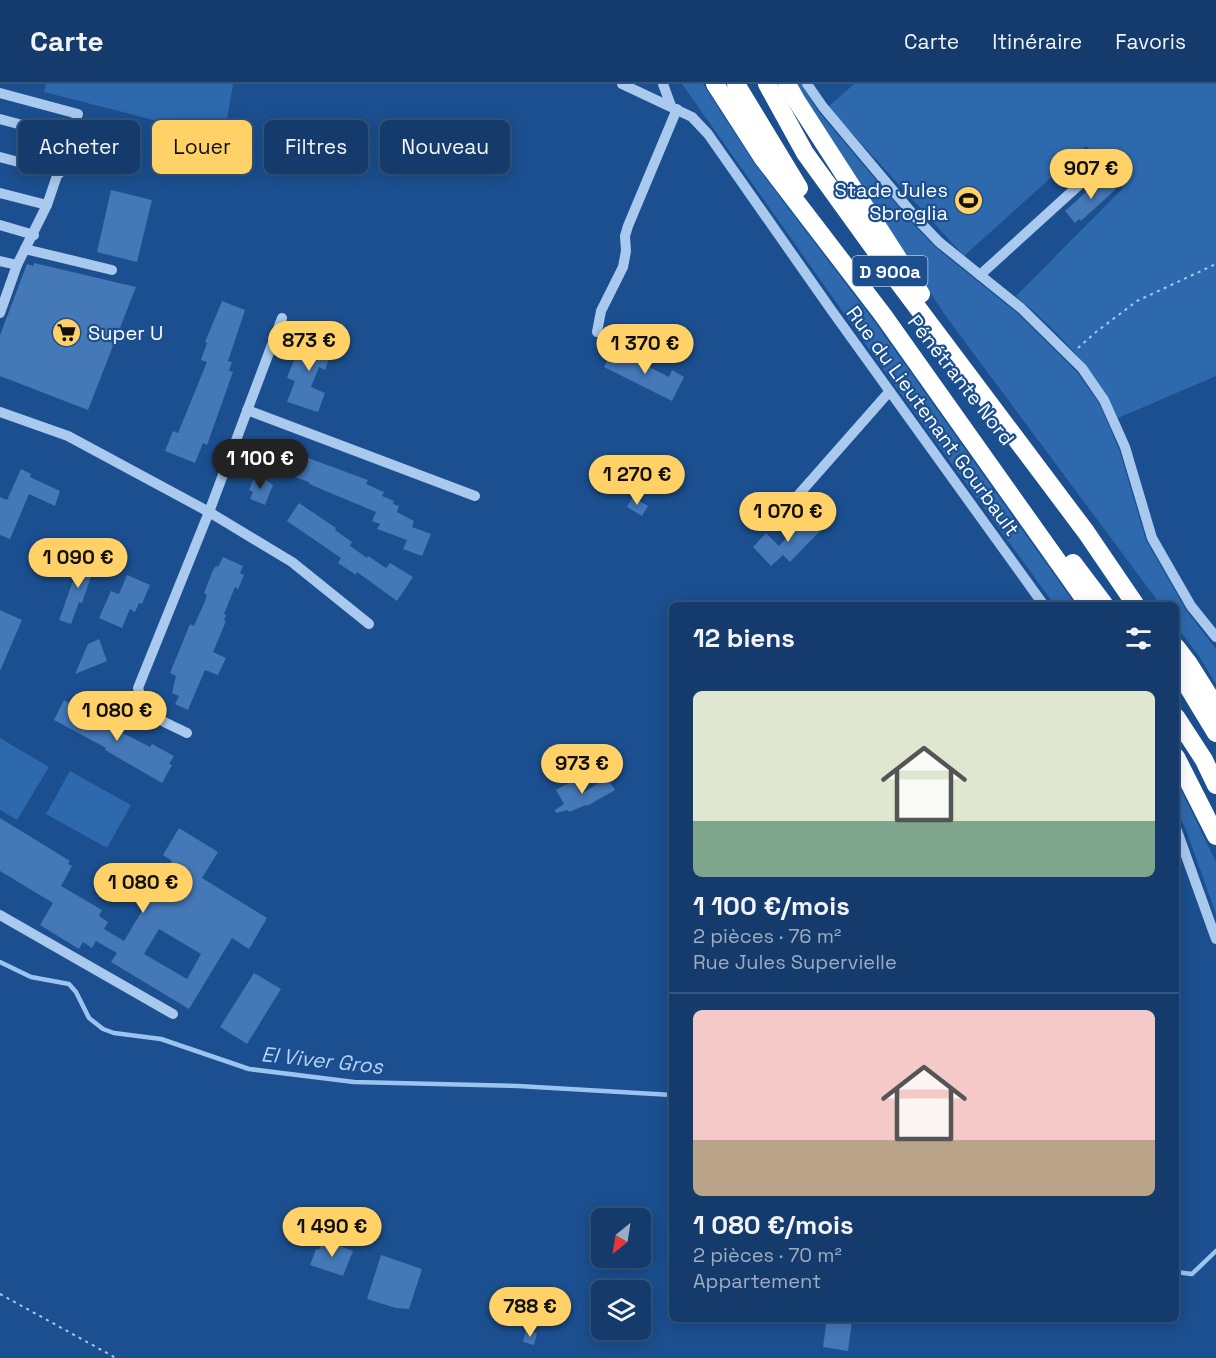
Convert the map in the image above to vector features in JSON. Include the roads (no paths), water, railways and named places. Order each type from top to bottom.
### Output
[{"type":"highway","points":[[715,84],[762,157],[883,315],[1087,602]]},
{"type":"highway","name":"Pénétrante Nord","points":[[736,84],[790,174],[883,315],[1102,602]]},
{"type":"highway","name":"Pénétrante Nord","points":[[768,84],[805,153],[896,279],[1086,532],[1134,602]]},
{"type":"highway","points":[[788,84],[887,243],[1025,450]]},
{"type":"highway","points":[[1086,532],[1141,602]]},
{"type":"highway","points":[[1179,651],[1216,707]]},
{"type":"highway","points":[[1179,672],[1216,733]]},
{"type":"highway","points":[[1179,722],[1204,760],[1216,785]]},
{"type":"highway","points":[[1179,763],[1216,836]]},
{"type":"street","name":"Rue du Lieutenant Gourbault","points":[[622,84],[692,117],[708,134],[889,392],[1042,602]]},
{"type":"street","points":[[597,332],[601,312],[623,267],[628,226],[674,107],[663,84]]},
{"type":"street","points":[[807,84],[823,107],[939,242],[1021,308],[1082,368],[1104,400],[1125,447],[1152,538],[1191,606],[1215,633]]},
{"type":"street","points":[[0,93],[78,114],[76,120]]},
{"type":"street","points":[[0,119],[18,124]]},
{"type":"street","points":[[0,157],[18,162]]},
{"type":"street","points":[[980,275],[1100,166]]},
{"type":"street","points":[[0,313],[3,297],[34,235],[60,174]]},
{"type":"street","points":[[0,192],[47,205]]},
{"type":"street","points":[[0,225],[34,235]]},
{"type":"street","points":[[25,249],[112,270]]},
{"type":"street","points":[[0,261],[17,265]]},
{"type":"street","points":[[187,733],[153,715],[142,705],[138,687],[209,512],[282,318]]},
{"type":"street","points":[[783,526],[784,510],[889,392]]},
{"type":"street","points":[[247,410],[475,496]]},
{"type":"street","points":[[0,425],[3,413],[68,436],[209,512],[292,562],[369,624]]},
{"type":"street","points":[[1179,836],[1216,939]]},
{"type":"street","points":[[0,915],[173,1014]]},
{"type":"waterway","name":"El Viver Gros","points":[[0,962],[31,977],[69,984],[76,992],[89,1018],[103,1029],[114,1033],[161,1039],[249,1069],[354,1082],[518,1086],[669,1095]]},
{"type":"waterway","name":"El Viver Gros","points":[[1179,1272],[1192,1274],[1216,1251]]},
{"type":"place","name":"Stade Jules Sbroglia","points":[[969,201]]},
{"type":"place","name":"Super U","points":[[67,333]]}]
